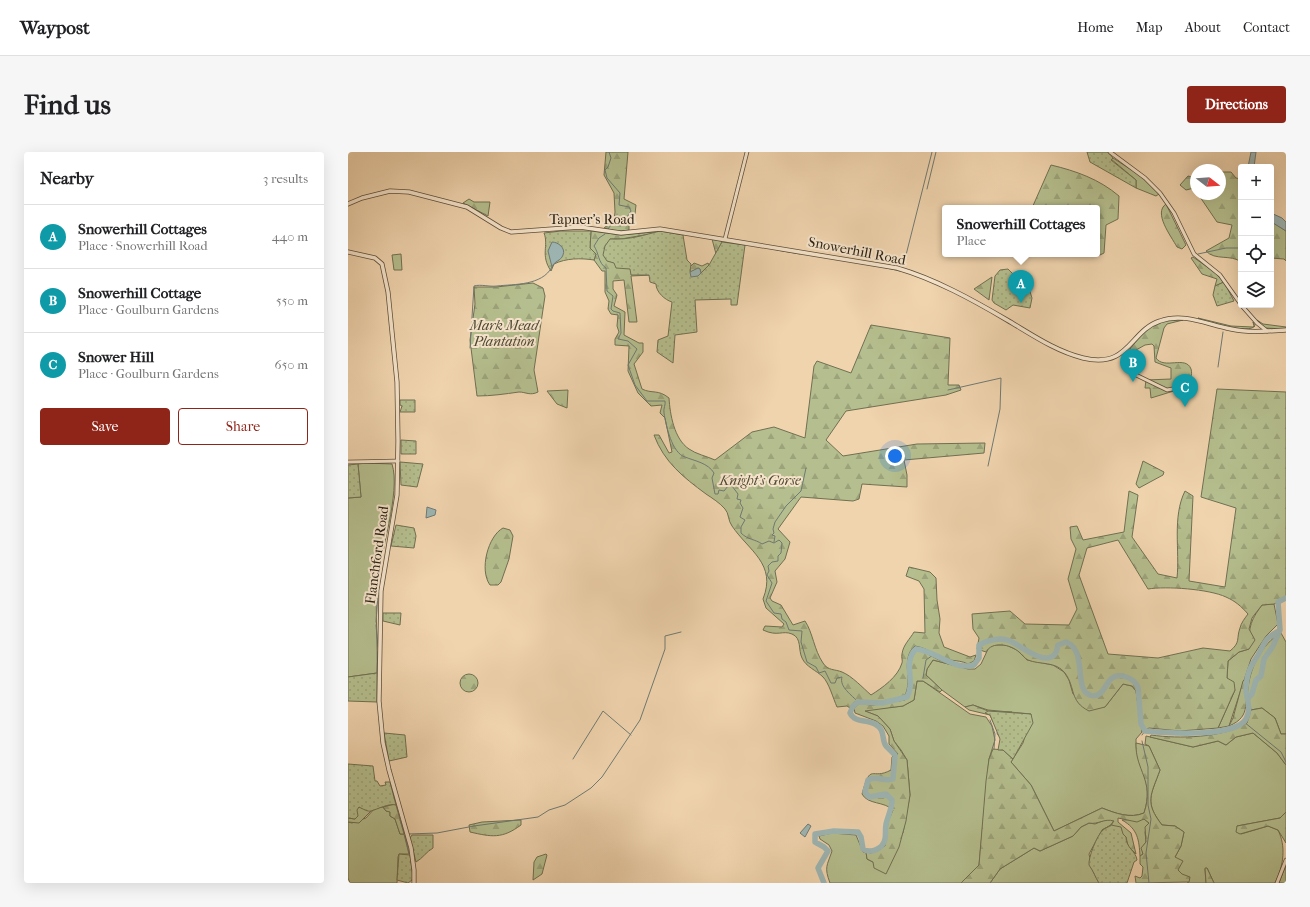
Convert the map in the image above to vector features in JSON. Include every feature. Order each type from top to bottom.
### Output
[{"type":"street","points":[[725,239],[747,152]]},
{"type":"street","points":[[1110,152],[1145,178],[1160,193],[1174,213],[1194,254],[1220,275],[1242,306],[1257,323],[1267,331]]},
{"type":"street","name":"Tapner's Road","points":[[348,204],[380,193],[403,191],[467,207],[501,228],[511,232],[580,227],[621,233],[660,229],[725,239]]},
{"type":"street","name":"Snowerhill Road","points":[[725,239],[909,272],[989,310],[1046,343],[1083,358],[1103,360],[1118,355],[1128,348],[1152,325],[1166,319],[1184,318],[1231,329],[1254,331],[1286,330]]},
{"type":"street","name":"Flanchford Road","points":[[348,252],[377,259],[384,268],[391,316],[397,382],[397,495],[381,591],[379,701],[383,743],[411,848],[414,883]]},
{"type":"street","points":[[1254,331],[1257,323]]},
{"type":"street","points":[[1136,375],[1167,390],[1182,389],[1181,381]]},
{"type":"street","points":[[348,462],[398,461]]},
{"type":"street","points":[[1277,883],[1286,860]]},
{"type":"green space","points":[[606,152],[628,152],[624,199],[636,205],[635,214],[629,219],[629,230],[614,232],[604,228],[614,220],[615,212],[614,193],[604,175]]},
{"type":"green space","points":[[1087,152],[1108,152],[1113,158],[1111,160],[1136,180],[1136,188],[1090,162]]},
{"type":"green space","points":[[1113,158],[1141,176],[1159,194],[1156,196],[1136,188],[1136,180],[1111,159]]},
{"type":"green space","points":[[1051,165],[1087,176],[1119,196],[1118,219],[1106,225],[1104,253],[1100,255],[1100,205],[1033,205]]},
{"type":"green space","points":[[1226,172],[1231,172],[1238,178],[1238,260],[1233,258],[1214,256],[1206,251],[1229,238],[1232,225],[1217,222],[1202,200],[1226,200]]},
{"type":"green space","points":[[1188,176],[1190,176],[1190,189],[1186,190],[1180,185]]},
{"type":"green space","points":[[469,199],[474,202],[490,202],[488,216],[463,203]]},
{"type":"green space","points":[[1166,204],[1186,245],[1182,249],[1177,247],[1164,225],[1161,213],[1162,208]]},
{"type":"green space","points":[[1274,223],[1286,231],[1286,261],[1284,259],[1274,258]]},
{"type":"green space","points":[[561,231],[591,231],[590,248],[596,254],[594,260],[579,259],[563,261],[554,264],[551,271],[545,255],[546,242],[544,233]]},
{"type":"green space","name":"Knight's Gorse","points":[[591,231],[621,235],[656,233],[621,239],[610,239],[635,268],[651,275],[631,276],[637,322],[629,322],[624,280],[613,281],[613,289],[617,295],[614,306],[625,312],[624,335],[639,343],[643,343],[643,352],[634,364],[642,389],[665,395],[669,398],[670,411],[676,433],[684,445],[698,454],[715,460],[752,432],[774,427],[805,438],[814,366],[817,361],[851,373],[871,325],[950,338],[948,385],[959,385],[961,390],[946,395],[846,411],[826,440],[843,456],[917,444],[985,443],[984,453],[904,460],[907,475],[907,487],[862,484],[859,499],[853,501],[801,497],[778,529],[790,542],[785,559],[775,571],[777,582],[770,598],[772,601],[781,605],[793,625],[805,621],[820,658],[825,666],[829,669],[842,672],[850,676],[871,695],[885,685],[897,673],[902,662],[904,648],[914,632],[925,633],[924,589],[919,581],[906,576],[909,567],[930,572],[936,578],[940,619],[939,633],[944,647],[970,657],[976,655],[974,661],[968,664],[950,660],[915,646],[910,651],[908,658],[908,685],[903,698],[877,702],[860,700],[854,702],[850,708],[847,706],[837,707],[825,680],[804,661],[797,638],[788,633],[772,633],[763,630],[765,626],[782,627],[784,624],[766,608],[763,599],[766,587],[764,567],[732,526],[725,509],[682,475],[669,461],[658,445],[654,435],[659,435],[669,453],[672,452],[665,418],[660,413],[662,405],[651,406],[638,393],[628,371],[629,346],[615,345],[615,339],[619,332],[617,326],[618,315],[611,314],[608,309],[609,301],[605,292],[605,271],[602,271],[594,260],[596,254],[590,248]]},
{"type":"green space","points":[[660,231],[683,235],[687,260],[691,264],[690,272],[698,276],[709,265],[722,242],[745,245],[737,305],[731,305],[731,299],[695,300],[697,332],[675,335],[673,363],[657,352],[658,340],[668,336],[672,302],[661,295],[656,287],[656,284],[650,282],[649,275],[631,275],[630,269],[616,268],[614,263],[607,261],[603,255],[605,246],[610,239],[630,238]]},
{"type":"green space","points":[[712,239],[722,242],[716,254]]},
{"type":"green space","points":[[401,254],[402,270],[394,270],[392,255]]},
{"type":"green space","points":[[1193,257],[1213,271],[1224,282],[1215,286],[1217,279],[1202,274],[1191,258]]},
{"type":"green space","points":[[694,263],[702,266],[708,263],[709,265],[701,273],[700,269],[698,268],[691,272],[689,268]]},
{"type":"green space","points":[[1008,269],[1018,279],[1026,279],[1032,298],[1030,308],[1013,305],[1006,310],[994,303],[992,300],[995,276],[1000,270]]},
{"type":"green space","points":[[992,277],[989,300],[974,289]]},
{"type":"green space","points":[[1224,282],[1234,301],[1217,306],[1213,295],[1215,286]]},
{"type":"green space","name":"Mark Mead Plantation","points":[[533,283],[543,288],[545,296],[534,370],[538,392],[533,394],[519,392],[477,396],[470,340],[475,304],[474,287],[496,287]]},
{"type":"green space","points":[[1198,318],[1231,326],[1253,327],[1245,329],[1218,325]]},
{"type":"green space","points":[[1167,320],[1183,320],[1167,324],[1164,328],[1156,358],[1164,363],[1185,363],[1188,365],[1191,369],[1190,386],[1151,398],[1150,388],[1145,388],[1146,380],[1171,379],[1171,368],[1155,362],[1154,346],[1152,344],[1145,345],[1127,355],[1140,337],[1150,328],[1158,322]]},
{"type":"green space","points":[[1257,320],[1263,324],[1286,327],[1286,329],[1265,328]]},
{"type":"green space","points":[[1217,389],[1286,392],[1286,598],[1274,604],[1262,605],[1252,618],[1249,629],[1255,640],[1249,649],[1239,652],[1228,661],[1227,678],[1234,682],[1235,690],[1218,728],[1180,731],[1149,728],[1142,732],[1136,691],[1132,686],[1123,684],[1105,707],[1089,711],[1078,703],[1065,673],[1061,669],[1053,665],[1028,660],[1011,647],[1001,645],[992,646],[986,652],[977,649],[979,638],[973,629],[972,614],[1010,611],[1025,624],[1069,625],[1077,609],[1068,579],[1076,549],[1071,539],[1070,527],[1077,526],[1083,540],[1124,532],[1129,491],[1138,495],[1132,537],[1158,574],[1177,578],[1177,534],[1181,501],[1185,491],[1193,496],[1189,581],[1225,587],[1236,508],[1201,497]],"holes":[[[1118,540],[1148,589],[1176,588],[1199,590],[1219,594],[1232,600],[1248,614],[1241,626],[1236,645],[1230,651],[1203,648],[1158,658],[1108,654],[1079,575],[1087,548]]]},
{"type":"green space","points":[[568,390],[567,408],[557,404],[547,391]]},
{"type":"green space","points":[[400,400],[415,400],[415,412],[400,412],[402,406],[400,405]]},
{"type":"green space","points":[[401,440],[416,441],[416,454],[401,454]]},
{"type":"green space","points":[[1143,461],[1164,472],[1163,475],[1139,488],[1136,484]]},
{"type":"green space","points":[[400,462],[423,464],[417,487],[401,485]]},
{"type":"green space","points":[[358,464],[392,464],[394,490],[377,584],[377,673],[348,677],[348,498],[361,497]]},
{"type":"green space","points":[[358,464],[361,497],[348,498],[348,465]]},
{"type":"green space","points":[[396,525],[414,528],[416,536],[414,548],[391,546]]},
{"type":"green space","points":[[503,528],[510,530],[513,536],[509,559],[501,582],[498,585],[490,585],[485,571],[485,562],[489,546],[493,538]]},
{"type":"green space","points":[[1274,604],[1278,624],[1266,636],[1251,659],[1229,726],[1218,728],[1235,690],[1227,678],[1228,661],[1239,652],[1249,649],[1250,631],[1254,616],[1262,605]]},
{"type":"green space","points":[[383,613],[401,613],[400,625],[383,621]]},
{"type":"green space","points":[[1281,633],[1286,642],[1286,734],[1281,734],[1275,718],[1262,708],[1251,710],[1248,694],[1250,675],[1257,658],[1268,643]]},
{"type":"green space","points":[[995,645],[1006,645],[1017,650],[1027,660],[1053,665],[1064,672],[1069,680],[1073,694],[1105,707],[1123,684],[1132,686],[1136,691],[1142,732],[1136,739],[1138,758],[1146,783],[1147,792],[1147,802],[1144,813],[1139,815],[1128,815],[1102,808],[1054,831],[1031,785],[1011,762],[1023,743],[1031,714],[988,710],[973,705],[965,707],[942,690],[926,675],[927,669],[933,660],[968,669],[975,669],[981,664],[989,647]]},
{"type":"green space","points":[[920,650],[939,660],[956,666],[933,660],[927,669],[926,675],[942,690],[940,692],[923,681],[917,681],[914,700],[903,706],[865,711],[878,716],[890,729],[894,741],[907,760],[910,795],[906,821],[899,847],[886,874],[874,868],[873,862],[867,859],[866,852],[871,853],[885,846],[888,822],[893,810],[885,805],[868,800],[862,794],[870,775],[884,773],[891,770],[892,757],[898,754],[889,744],[889,736],[883,726],[876,721],[855,713],[854,708],[859,704],[873,705],[905,700],[911,689],[911,663],[916,651]]},
{"type":"green space","points":[[377,673],[377,702],[348,701],[348,677]]},
{"type":"green space","points":[[469,674],[475,677],[478,683],[475,689],[469,692],[463,689],[460,683],[463,677]]},
{"type":"green space","points":[[1245,679],[1246,707],[1237,722],[1229,726],[1233,718],[1243,681]]},
{"type":"green space","points":[[917,681],[923,681],[970,714],[986,717],[992,726],[995,740],[989,759],[979,865],[961,883],[830,883],[827,867],[832,851],[829,845],[820,839],[819,836],[832,833],[856,835],[863,852],[866,852],[867,859],[873,862],[903,833],[910,795],[907,760],[894,741],[890,729],[878,716],[865,710],[903,706],[914,700]]},
{"type":"green space","points":[[973,705],[988,711],[1012,712],[993,722],[990,715],[969,710],[965,707]]},
{"type":"green space","points":[[1262,708],[1275,718],[1281,734],[1286,734],[1286,765],[1277,753],[1253,733],[1236,737],[1226,745],[1218,741],[1193,747],[1150,737],[1151,735],[1187,737],[1226,732],[1247,723],[1251,710]]},
{"type":"green space","points":[[988,711],[1031,714],[1033,723],[1013,759],[1003,750],[998,750],[1000,739],[990,715],[985,713]]},
{"type":"green space","points":[[384,733],[405,735],[407,757],[389,761]]},
{"type":"green space","points":[[1253,733],[1277,753],[1286,765],[1286,812],[1280,818],[1237,826],[1241,834],[1268,826],[1278,830],[1281,836],[1283,856],[1275,883],[1214,883],[1207,868],[1205,869],[1206,883],[1187,883],[1189,882],[1178,870],[1175,857],[1181,846],[1184,832],[1175,826],[1162,825],[1156,817],[1151,804],[1152,792],[1160,770],[1149,746],[1145,744],[1146,736],[1193,747],[1218,741],[1226,745],[1236,737]]},
{"type":"green space","points":[[1136,743],[1149,746],[1160,770],[1151,798],[1151,804],[1156,817],[1162,825],[1175,826],[1184,832],[1181,846],[1175,857],[1183,861],[1178,870],[1182,874],[1190,877],[1189,882],[1136,883],[1135,876],[1140,878],[1142,876],[1143,867],[1140,864],[1140,856],[1143,854],[1141,848],[1146,842],[1145,827],[1149,823],[1144,819],[1137,822],[1118,818],[1118,822],[1131,833],[1136,854],[1128,846],[1126,837],[1102,830],[1111,825],[1114,821],[1107,820],[1089,823],[1081,827],[1073,836],[1040,851],[1034,848],[1000,869],[990,883],[961,883],[979,865],[986,781],[989,759],[993,749],[1003,750],[1013,759],[1011,762],[1031,785],[1054,831],[1102,808],[1128,815],[1139,815],[1144,813],[1147,802],[1147,792],[1146,784],[1138,761]]},
{"type":"green space","points":[[348,764],[373,766],[375,781],[377,781],[380,786],[386,785],[385,782],[390,782],[396,805],[387,805],[370,811],[359,807],[357,810],[358,816],[355,819],[348,818]]},
{"type":"green space","points":[[395,804],[404,834],[400,834],[395,819],[390,816],[390,812],[386,811],[383,807]]},
{"type":"green space","points":[[359,807],[371,811],[359,823],[348,822],[348,818],[355,819],[356,810]]},
{"type":"green space","points":[[383,807],[386,811],[390,811],[390,816],[395,819],[400,834],[404,834],[409,854],[399,854],[397,883],[350,883],[348,878],[348,822],[352,823],[366,818],[375,808]]},
{"type":"green space","points":[[1286,812],[1286,843],[1278,830],[1268,826],[1240,834],[1236,832],[1237,826],[1280,818]]},
{"type":"green space","points":[[1107,819],[1114,820],[1111,825],[1102,830],[1089,854],[1092,869],[1099,883],[990,883],[1000,869],[1034,848],[1040,851],[1073,836],[1081,827],[1089,823],[1095,824]]},
{"type":"green space","points":[[1144,819],[1149,823],[1145,832],[1146,842],[1142,848],[1143,854],[1140,856],[1137,835],[1127,823],[1122,820]]},
{"type":"green space","points":[[521,820],[521,825],[502,835],[491,836],[470,832],[469,825],[482,822]]},
{"type":"green space","points":[[1111,825],[1121,827],[1123,834],[1126,837],[1126,841],[1135,854],[1137,860],[1134,862],[1127,883],[1099,883],[1089,865],[1091,852],[1098,837],[1103,830]]},
{"type":"green space","points":[[412,835],[433,835],[433,848],[416,862],[410,838]]},
{"type":"green space","points":[[399,854],[410,855],[413,877],[408,883],[397,880]]},
{"type":"green space","points":[[546,854],[542,874],[533,880],[534,862],[537,857]]},
{"type":"green space","points":[[1286,865],[1286,883],[1279,883],[1285,867]]},
{"type":"green space","points":[[1205,868],[1207,868],[1214,883],[1206,883]]},
{"type":"water","points":[[1251,152],[1256,152],[1254,164],[1249,164]]},
{"type":"water","points":[[1274,214],[1282,218],[1286,222],[1286,231],[1274,224]]},
{"type":"water","points":[[552,242],[561,246],[564,252],[562,257],[554,263],[552,267],[548,251]]},
{"type":"water","points":[[698,268],[700,269],[701,273],[698,276],[691,277],[690,272]]},
{"type":"water","points":[[427,507],[436,510],[435,515],[426,518]]},
{"type":"water","points":[[808,824],[811,826],[805,837],[800,833]]},
{"type":"waterway","points":[[608,229],[611,225],[621,226],[631,211],[629,207],[619,205],[620,193],[607,178],[605,170],[608,167],[611,158],[609,152]]},
{"type":"waterway","points":[[901,266],[904,263],[932,152]]},
{"type":"waterway","points":[[927,189],[936,152]]},
{"type":"waterway","points":[[605,234],[599,238],[594,246],[601,263],[606,268],[607,291],[613,296],[611,309],[620,313],[621,333],[618,339],[628,341],[637,349],[628,365],[635,385],[647,401],[665,401],[665,418],[673,445],[680,454],[705,465],[714,473],[712,478],[715,494],[718,494],[719,490],[724,491],[728,486],[732,486],[738,494],[737,499],[741,500],[740,503],[743,508],[740,517],[745,520],[741,527],[741,533],[746,537],[762,544],[769,541],[774,543],[779,540],[782,543],[778,561],[772,562],[768,566],[769,571],[767,575],[772,583],[766,601],[774,613],[781,614],[782,619],[786,622],[789,630],[802,631],[801,642],[807,662],[816,667],[819,673],[825,671],[831,683],[835,683],[837,678],[842,677],[842,684],[858,702]]},
{"type":"waterway","points":[[1198,254],[1226,248],[1238,248]]},
{"type":"waterway","points":[[777,250],[800,254]]},
{"type":"waterway","points":[[470,348],[474,286],[527,283],[542,278],[552,267]]},
{"type":"waterway","points":[[882,267],[900,271]]},
{"type":"waterway","points":[[1218,367],[1223,332]]},
{"type":"waterway","points":[[948,390],[1001,378],[1000,409],[988,466]]},
{"type":"waterway","points":[[774,542],[775,536],[772,535],[774,533],[773,529],[775,522],[786,506],[801,491],[806,468]]},
{"type":"waterway","points":[[376,622],[380,569]]},
{"type":"waterway","points":[[1248,698],[1252,694],[1256,680],[1261,676],[1264,659],[1273,646],[1280,630],[1278,602],[1286,598]]},
{"type":"waterway","points":[[376,625],[378,647]]},
{"type":"waterway","points":[[409,834],[437,833],[538,817],[549,810],[565,805],[591,788],[602,777],[640,720],[665,649],[665,636],[681,632]]},
{"type":"waterway","points":[[824,883],[818,868],[828,851],[815,842],[815,834],[834,831],[858,832],[861,837],[863,849],[870,851],[876,850],[884,843],[886,824],[891,809],[892,800],[886,794],[869,797],[865,792],[868,780],[874,778],[887,780],[893,779],[895,755],[886,746],[881,729],[878,726],[858,720],[850,713],[853,706],[858,702],[882,703],[907,697],[910,685],[910,660],[916,649],[923,650],[951,663],[966,666],[974,665],[979,658],[979,645],[990,640],[998,639],[1010,641],[1032,654],[1045,658],[1051,657],[1055,654],[1058,645],[1066,642],[1073,646],[1077,653],[1082,686],[1085,692],[1094,696],[1103,691],[1113,677],[1121,676],[1129,678],[1138,687],[1141,724],[1145,731],[1199,733],[1229,729],[1239,725],[1246,719],[1249,711],[1246,692],[1249,670],[1265,642],[1277,632]]},
{"type":"waterway","points":[[377,672],[378,652]]},
{"type":"waterway","points":[[923,678],[926,660],[933,655]]},
{"type":"waterway","points":[[573,759],[603,711],[631,735]]},
{"type":"waterway","points":[[990,720],[995,734],[994,749]]},
{"type":"waterway","points":[[1244,722],[1281,752],[1286,762]]},
{"type":"waterway","points":[[1142,735],[1145,731]]},
{"type":"waterway","points":[[1142,741],[1148,767],[1148,805],[1151,819],[1146,853],[1149,883]]},
{"type":"waterway","points":[[400,820],[405,834]]},
{"type":"waterway","points":[[405,836],[409,853]]},
{"type":"place","name":"Snowerhill Cottages","points":[[1021,303]]},
{"type":"place","name":"Snowerhill Cottage","points":[[1133,382]]},
{"type":"place","name":"Snower Hill","points":[[1185,407]]}]
